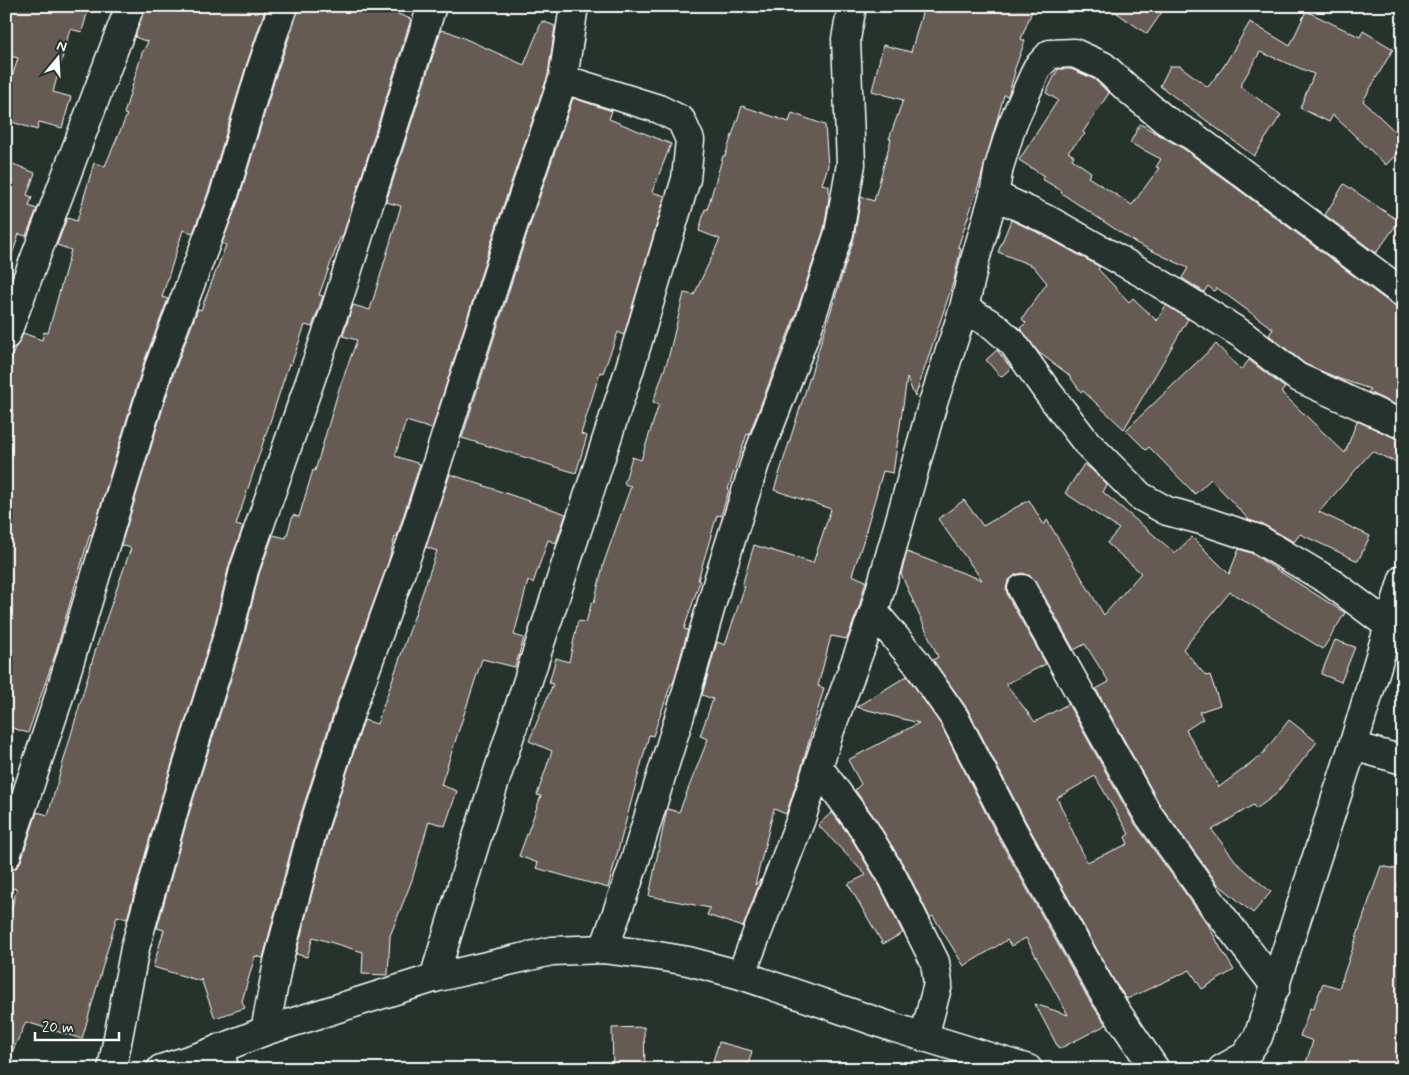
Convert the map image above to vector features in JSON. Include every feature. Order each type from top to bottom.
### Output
[{"type":"street","points":[[6,335],[130,6]]},
{"type":"street","points":[[6,856],[57,703],[159,367],[224,195],[283,6]]},
{"type":"street","points":[[112,1069],[135,948],[175,806],[229,632],[244,570],[336,307],[432,6]]},
{"type":"street","points":[[265,1031],[280,953],[313,828],[351,710],[412,541],[509,238],[563,79],[574,6]]},
{"type":"street","points":[[604,949],[635,861],[755,462],[807,330],[839,233],[851,164],[846,39],[852,6]]},
{"type":"street","points":[[741,975],[802,819],[830,730],[874,612],[933,403],[964,308],[975,260],[994,195],[999,167],[1012,125],[1038,68],[1050,54],[1074,53],[1103,66],[1165,120],[1193,136],[1403,292]]},
{"type":"street","points":[[434,978],[481,824],[629,371],[686,179],[690,140],[681,120],[659,109],[563,79]]},
{"type":"street","points":[[994,195],[1050,221],[1148,276],[1243,335],[1297,377],[1403,425]]},
{"type":"street","points":[[964,308],[994,326],[1013,343],[1086,442],[1140,496],[1167,511],[1258,539],[1329,581],[1388,625]]},
{"type":"street","points":[[1222,1069],[1246,1062],[1258,1037],[1276,987],[1353,746],[1403,579]]},
{"type":"street","points":[[1022,590],[1147,813],[1217,910],[1276,987]]},
{"type":"street","points":[[874,612],[916,662],[954,717],[1012,829],[1103,992],[1155,1069]]},
{"type":"street","points":[[1353,746],[1403,760]]},
{"type":"street","points":[[818,768],[864,829],[893,878],[934,962],[938,984],[924,1037]]},
{"type":"street","points":[[161,1069],[222,1058],[265,1031],[434,978],[552,951],[604,949],[688,961],[741,975],[924,1037],[1028,1069]]},
{"type":"building","points":[[6,6],[89,6],[82,32],[70,29],[53,92],[71,97],[62,128],[39,122],[37,130],[6,120],[6,96],[18,58],[6,55]]},
{"type":"building","points":[[145,6],[266,7],[246,66],[209,190],[193,233],[183,230],[162,297],[168,299],[144,362],[92,535],[90,534],[55,655],[28,733],[6,726],[6,467],[13,414],[6,412],[6,373],[23,333],[42,340],[44,332],[48,333],[71,250],[57,245],[67,218],[77,221],[94,163],[105,166],[127,115],[124,114],[142,53],[148,42],[135,37]]},
{"type":"building","points":[[300,6],[377,6],[411,19],[342,238],[340,238],[319,295],[323,296],[321,302],[312,327],[305,325],[291,365],[289,364],[236,525],[243,527],[229,565],[214,628],[160,802],[127,919],[117,916],[82,1039],[26,1022],[6,1065],[6,927],[17,889],[6,887],[6,871],[16,868],[21,861],[37,812],[48,815],[96,648],[131,548],[121,545],[174,372],[198,309],[201,310],[226,245],[222,243],[239,199],[276,75]]},
{"type":"building","points":[[924,6],[1034,6],[1021,39],[1025,41],[1014,71],[1008,96],[1004,95],[980,181],[958,247],[961,248],[954,280],[915,397],[907,378],[893,473],[883,471],[867,530],[852,575],[866,581],[859,607],[847,639],[831,636],[818,686],[824,688],[802,766],[786,814],[774,809],[755,885],[761,879],[743,927],[707,915],[710,908],[649,896],[667,809],[679,812],[708,739],[700,736],[713,699],[702,695],[717,642],[725,645],[745,586],[742,586],[754,545],[813,563],[831,509],[774,490],[854,238],[861,197],[874,201],[891,139],[889,139],[903,100],[872,91],[883,45],[911,52]]},
{"type":"building","points":[[1107,6],[1166,6],[1147,34]]},
{"type":"building","points":[[1306,11],[1360,37],[1363,31],[1393,49],[1363,101],[1403,139],[1403,147],[1386,165],[1333,115],[1329,122],[1300,108],[1314,74],[1260,52],[1240,86],[1281,115],[1254,156],[1160,86],[1170,66],[1180,66],[1208,87],[1224,66],[1250,22],[1290,46]]},
{"type":"building","points":[[542,21],[555,26],[548,75],[497,224],[432,429],[406,421],[395,456],[420,464],[388,563],[336,705],[298,823],[263,958],[255,956],[242,1001],[245,1008],[215,1018],[201,979],[200,981],[153,967],[164,930],[157,928],[190,810],[244,637],[259,574],[273,535],[286,538],[293,515],[299,517],[313,470],[315,471],[339,389],[357,340],[343,336],[353,305],[370,310],[401,206],[386,202],[441,30],[450,32],[524,65]]},
{"type":"building","points":[[1058,69],[1071,69],[1094,79],[1109,93],[1083,132],[1085,134],[1068,152],[1074,156],[1072,159],[1091,172],[1088,177],[1132,205],[1159,168],[1156,167],[1161,159],[1130,143],[1140,124],[1184,149],[1394,306],[1403,308],[1403,408],[1368,392],[1370,389],[1305,364],[1269,335],[1273,329],[1217,288],[1214,291],[1208,286],[1204,292],[1182,278],[1188,268],[1136,243],[1061,193],[1062,191],[1042,179],[1044,176],[1019,160],[1058,100],[1046,93]]},
{"type":"building","points":[[573,98],[612,111],[609,119],[671,144],[652,192],[665,196],[624,335],[618,332],[603,373],[600,372],[581,434],[587,436],[576,473],[462,438],[527,234]]},
{"type":"building","points":[[742,106],[789,122],[792,113],[825,125],[828,166],[822,184],[829,186],[829,197],[824,229],[795,316],[749,435],[747,434],[721,516],[717,515],[698,580],[700,581],[684,629],[688,630],[673,684],[671,684],[653,736],[649,735],[608,888],[536,868],[538,863],[519,856],[541,796],[537,795],[552,751],[529,741],[553,684],[549,683],[556,658],[569,662],[578,621],[586,622],[592,602],[594,603],[604,562],[631,486],[624,484],[632,457],[641,460],[659,404],[653,402],[668,359],[684,293],[694,295],[720,239],[699,231],[723,156],[725,156]]},
{"type":"building","points":[[6,161],[35,173],[27,195],[32,197],[29,206],[37,209],[26,236],[19,234],[10,261],[6,260]]},
{"type":"building","points":[[1344,184],[1399,221],[1376,253],[1325,215]]},
{"type":"building","points":[[1011,220],[1043,235],[1100,267],[1098,269],[1129,302],[1133,298],[1157,321],[1166,305],[1188,319],[1124,429],[1083,391],[1081,392],[1068,374],[1038,352],[1020,328],[1026,323],[1022,319],[1047,283],[1033,266],[998,252]]},
{"type":"building","points":[[1216,344],[1241,370],[1249,360],[1285,388],[1281,392],[1345,453],[1357,421],[1403,440],[1403,466],[1372,451],[1319,512],[1370,536],[1358,561],[1300,534],[1294,542],[1266,526],[1249,520],[1211,479],[1195,494],[1149,447],[1146,450],[1126,430]]},
{"type":"building","points":[[997,350],[1011,368],[1001,377],[986,360]]},
{"type":"building","points":[[1084,464],[1107,485],[1103,492],[1175,553],[1192,537],[1229,574],[1239,549],[1251,553],[1345,613],[1323,649],[1230,592],[1183,649],[1206,676],[1210,675],[1220,705],[1199,712],[1203,719],[1186,730],[1219,787],[1261,756],[1289,720],[1317,742],[1275,795],[1256,809],[1253,805],[1212,830],[1238,864],[1271,892],[1253,913],[1218,884],[1160,805],[1096,689],[1109,682],[1085,644],[1074,650],[1036,581],[1030,576],[1023,573],[1015,575],[1008,581],[1006,589],[1008,597],[1046,664],[1006,684],[1035,722],[1068,704],[1133,821],[1209,926],[1234,970],[1202,989],[1190,970],[1127,999],[1116,984],[1026,822],[968,710],[933,660],[938,657],[901,574],[907,552],[982,580],[938,519],[964,500],[983,526],[1029,500],[1044,525],[1047,520],[1104,615],[1141,573],[1107,543],[1119,529],[1065,493]],"holes":[[[1095,776],[1129,834],[1125,837],[1128,844],[1087,862],[1057,798]]]},
{"type":"building","points":[[450,474],[566,514],[556,543],[548,540],[533,583],[528,581],[514,635],[524,638],[515,667],[482,659],[441,785],[457,791],[445,826],[429,821],[412,880],[390,936],[388,975],[362,974],[363,952],[313,937],[307,957],[296,954],[328,832],[364,720],[377,724],[437,551],[426,547]]},
{"type":"building","points":[[1335,640],[1355,647],[1341,682],[1321,674]]},
{"type":"building","points":[[907,676],[941,725],[998,837],[1089,1000],[1106,1025],[1059,1049],[1035,1004],[1068,1015],[1026,938],[1011,946],[1007,940],[964,966],[933,916],[930,918],[907,871],[877,821],[855,790],[861,784],[848,760],[919,723],[856,707]]},
{"type":"building","points":[[832,812],[851,838],[879,885],[903,933],[883,944],[848,884],[866,875],[818,825]]},
{"type":"building","points":[[1381,866],[1401,870],[1396,891],[1403,893],[1403,1065],[1394,1063],[1393,1069],[1304,1069],[1313,1041],[1300,1036],[1310,1008],[1313,1009],[1323,983],[1339,988]]},
{"type":"building","points":[[644,1027],[645,1069],[613,1069],[612,1028]]},
{"type":"building","points":[[719,1042],[752,1051],[747,1069],[729,1069],[712,1064]]}]
